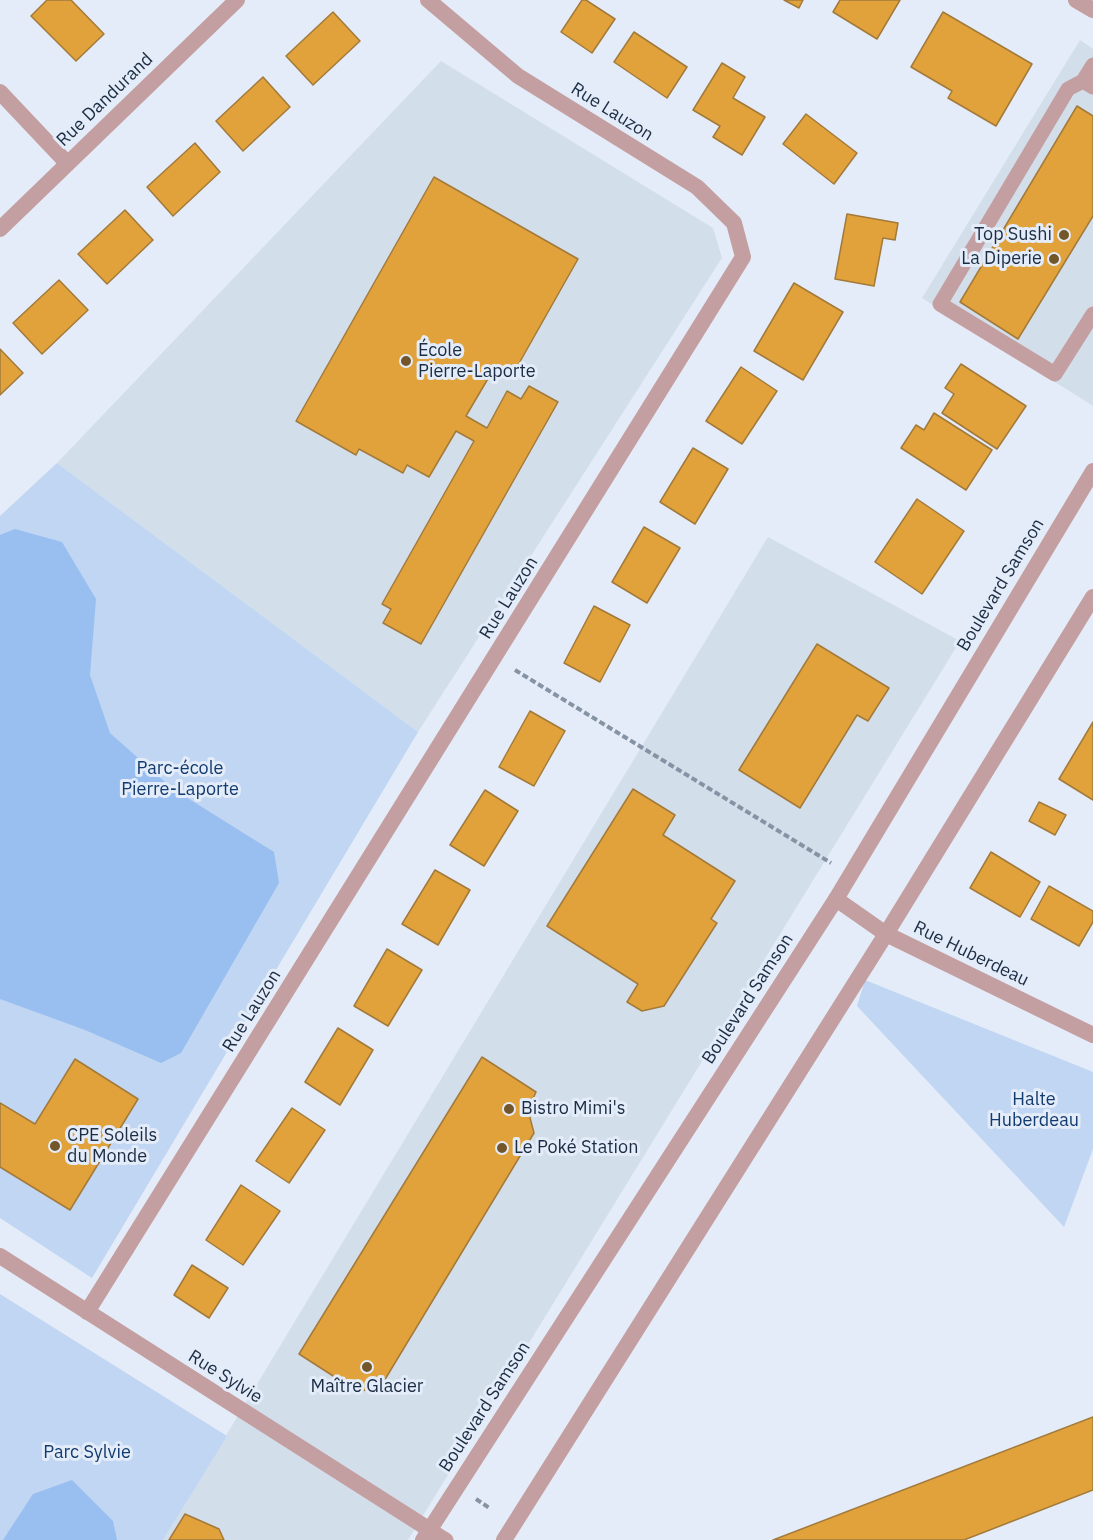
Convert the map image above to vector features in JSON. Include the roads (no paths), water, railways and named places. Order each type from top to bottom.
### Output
[{"type":"street","name":"Rue Dandurand","points":[[0,229],[237,0]]},
{"type":"street","name":"Rue Lauzon","points":[[87,1312],[743,257],[734,223],[696,187],[518,76],[428,0]]},
{"type":"street","points":[[1076,0],[1093,10]]},
{"type":"street","points":[[0,92],[68,163]]},
{"type":"street","name":"Boulevard Samson","points":[[427,1535],[836,899],[1093,471]]},
{"type":"street","points":[[504,1540],[886,934],[1093,597]]},
{"type":"street","name":"Rue Huberdeau","points":[[836,899],[886,934],[1093,1035]]},
{"type":"street","name":"Rue Sylvie","points":[[0,1256],[427,1535]]},
{"type":"lane","points":[[1093,64],[1088,84],[1068,89],[940,304],[1055,374],[1093,314]]},
{"type":"lane","points":[[427,1535],[446,1540]]},
{"type":"place","name":"Top Sushi","points":[[1064,235]]},
{"type":"place","name":"La Diperie","points":[[1054,259]]},
{"type":"place","name":"École Pierre-Laporte","points":[[406,361]]},
{"type":"place","name":"Bistro Mimi's","points":[[509,1109]]},
{"type":"place","name":"CPE Soleils du Monde","points":[[55,1146]]},
{"type":"place","name":"Le Poké Station","points":[[502,1148]]},
{"type":"place","name":"Maître Glacier","points":[[367,1367]]},
{"type":"park label","name":"Parc-école Pierre-Laporte","points":[[180,779]]},
{"type":"park label","name":"Halte Huberdeau","points":[[1034,1110]]},
{"type":"park label","name":"Parc Sylvie","points":[[87,1453]]}]
